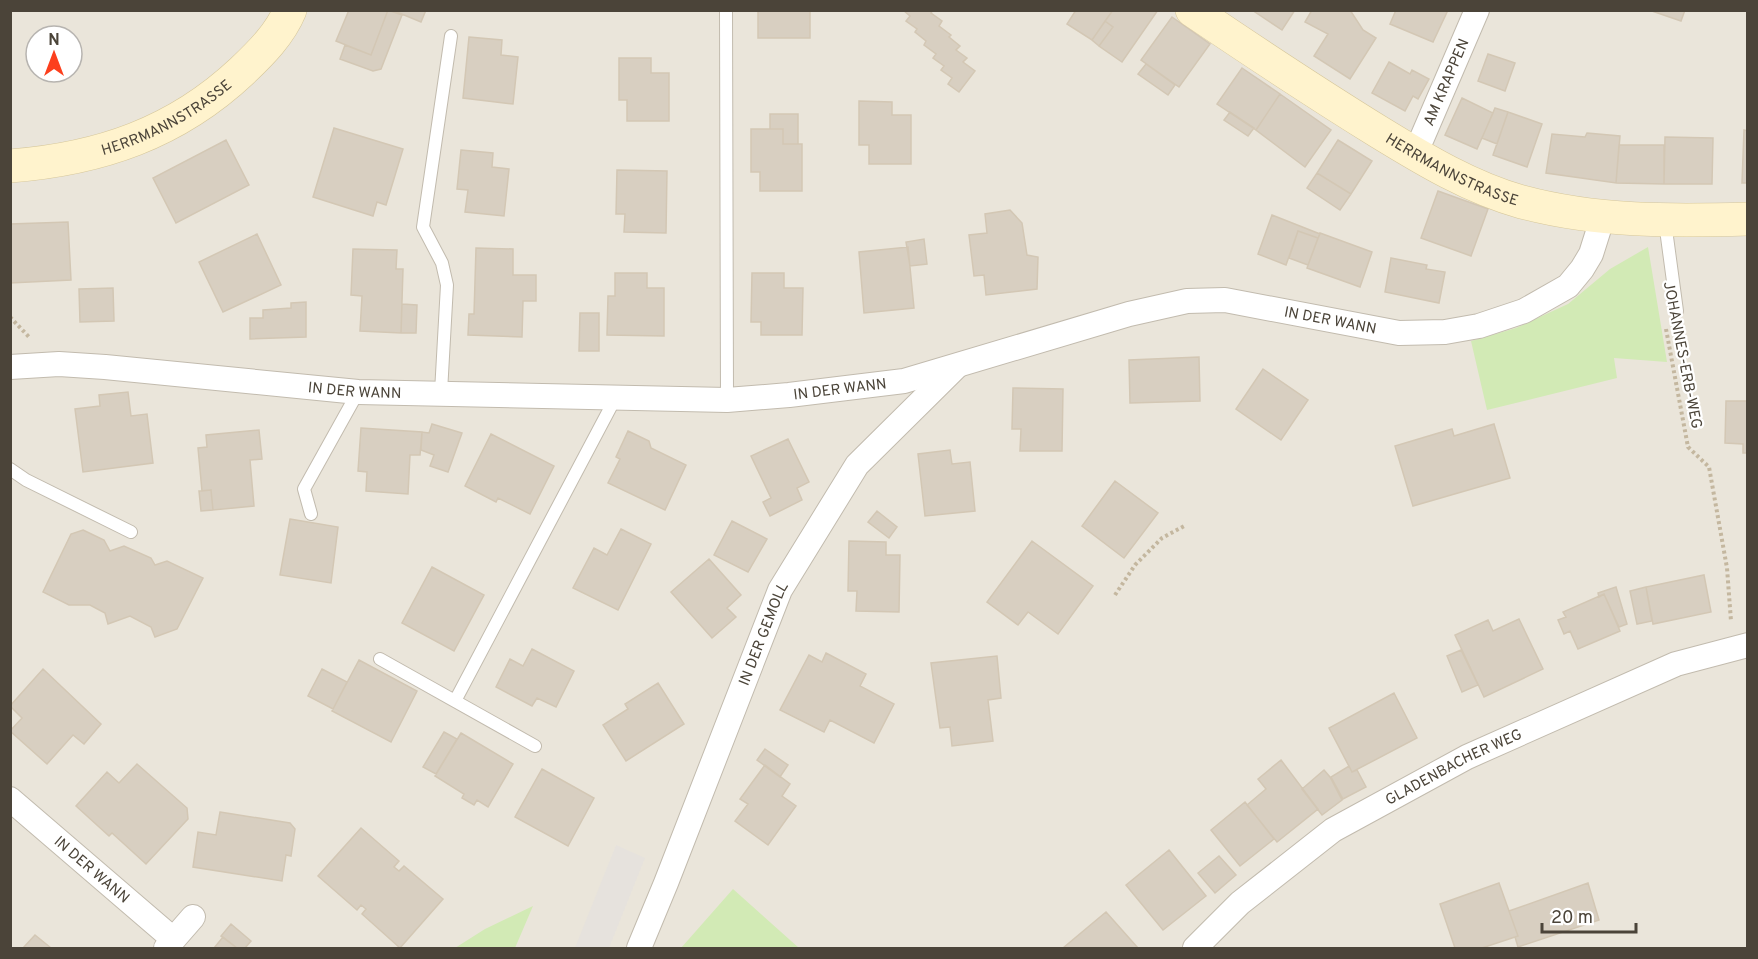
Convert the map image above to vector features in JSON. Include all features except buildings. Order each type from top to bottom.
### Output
[{"type":"street","name":"HERRMANNSTRASSE","points":[[10,166],[42,164],[100,152],[135,140],[187,115],[212,97],[258,56],[291,10]]},
{"type":"street","name":"HERRMANNSTRASSE","points":[[1192,10],[1296,81],[1412,152],[1492,192],[1519,201],[1603,216],[1665,220],[1748,219]]},
{"type":"street","name":"AM KRAPPEN","points":[[1412,152],[1422,138],[1478,10]]},
{"type":"street","name":"IN DER WANN","points":[[10,367],[59,364],[358,392],[727,400],[904,381],[1129,314],[1187,301],[1224,300],[1399,333],[1445,332],[1479,326],[1524,310],[1568,286],[1591,254],[1603,216]]},
{"type":"street","name":"IN DER GEMOLL","points":[[639,948],[780,590],[857,465],[959,364]]},
{"type":"street","name":"GLADENBACHER WEG","points":[[1195,948],[1240,903],[1333,830],[1467,757],[1529,729],[1676,664],[1748,645]]},
{"type":"street","name":"IN DER WANN","points":[[10,799],[170,944],[193,917]]},
{"type":"lane","points":[[726,10],[727,400]]},
{"type":"lane","points":[[441,392],[447,285],[442,263],[423,227],[451,36]]},
{"type":"lane","points":[[1665,220],[1677,310]]},
{"type":"lane","points":[[311,514],[304,489],[358,392]]},
{"type":"lane","points":[[455,701],[616,398]]},
{"type":"lane","points":[[10,469],[26,480],[131,532]]},
{"type":"lane","points":[[380,659],[535,746]]},
{"type":"path","points":[[10,318],[17,324]]},
{"type":"path","name":"JOHANNES-ERB-WEG","points":[[1665,322],[1688,447],[1709,467],[1727,568],[1728,594]]},
{"type":"path","points":[[1115,596],[1135,565],[1162,538],[1186,525]]},
{"type":"shaded area","points":[[11,11],[1747,11],[1747,948],[11,948]]},
{"type":"shaded area","points":[[616,845],[645,858],[609,948],[575,948]]},
{"type":"green space","points":[[1648,247],[1667,362],[1614,358],[1617,378],[1487,410],[1471,341],[1516,328],[1568,304],[1610,269]]},
{"type":"green space","points":[[733,889],[799,948],[681,948]]},
{"type":"green space","points":[[533,906],[515,948],[455,948],[485,929]]}]
